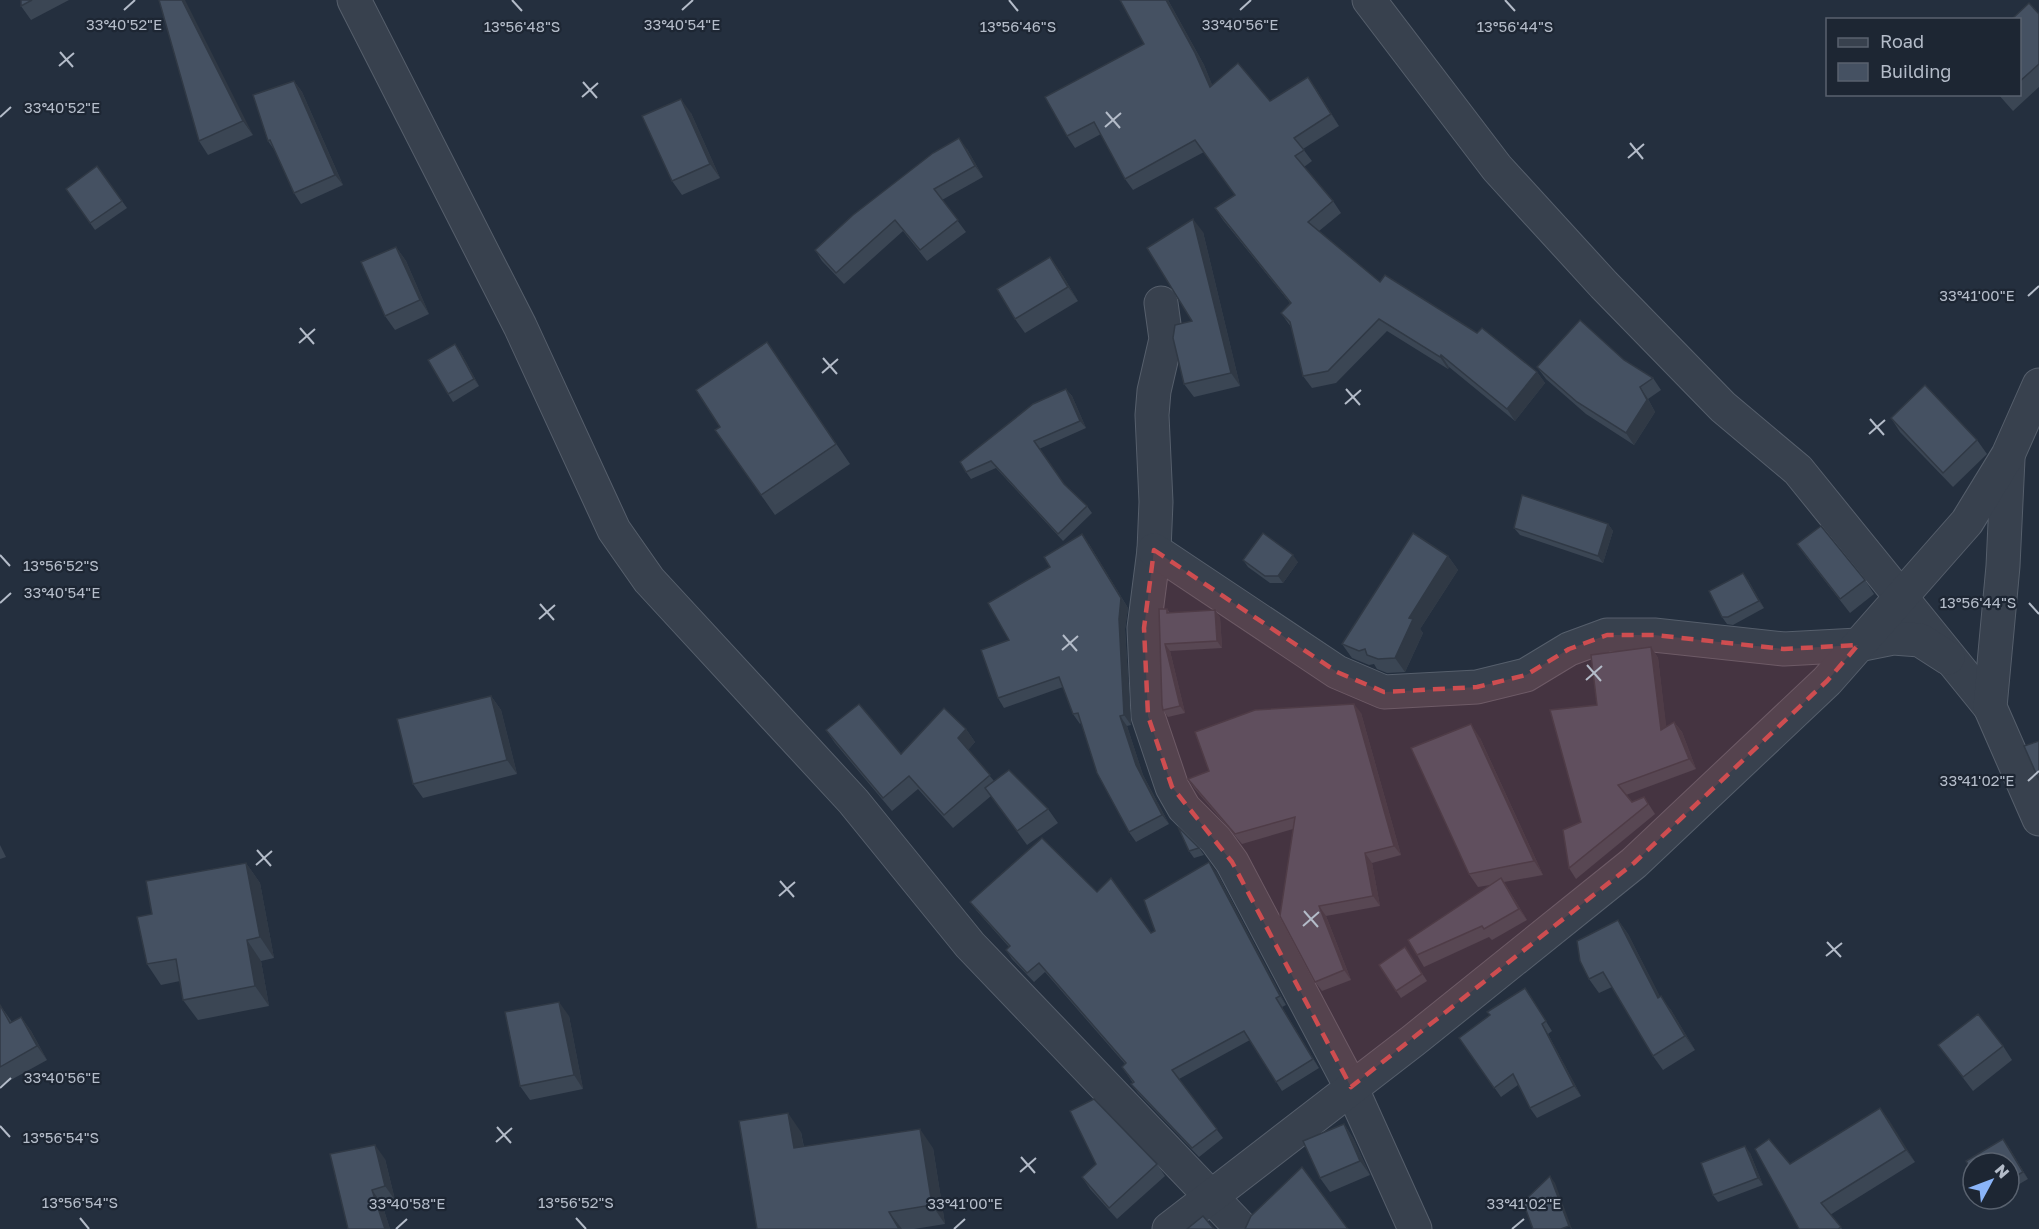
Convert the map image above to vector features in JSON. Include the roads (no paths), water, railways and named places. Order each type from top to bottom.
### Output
[{"type":"street","points":[[354,0],[520,326],[614,530],[649,580],[853,801],[970,945],[1242,1229]]},
{"type":"street","points":[[1369,0],[1497,168],[1604,285],[1723,407],[1798,470],[1902,595],[1990,707],[2039,819]]},
{"type":"street","points":[[1161,303],[1166,339],[1154,391],[1152,415],[1156,502],[1154,550],[1144,628],[1148,716],[1172,787],[1184,808],[1216,840],[1232,862],[1351,1087],[1415,1229]]},
{"type":"street","points":[[1169,1229],[1634,863],[1827,681],[1967,522],[2008,455],[2039,385]]},
{"type":"street","points":[[1990,707],[2003,566],[2008,455]]},
{"type":"street","points":[[1154,550],[1337,672],[1384,692],[1477,687],[1526,675],[1569,649],[1607,635],[1654,635],[1784,649],[1858,645],[1893,638],[1920,640],[1956,664]]}]
